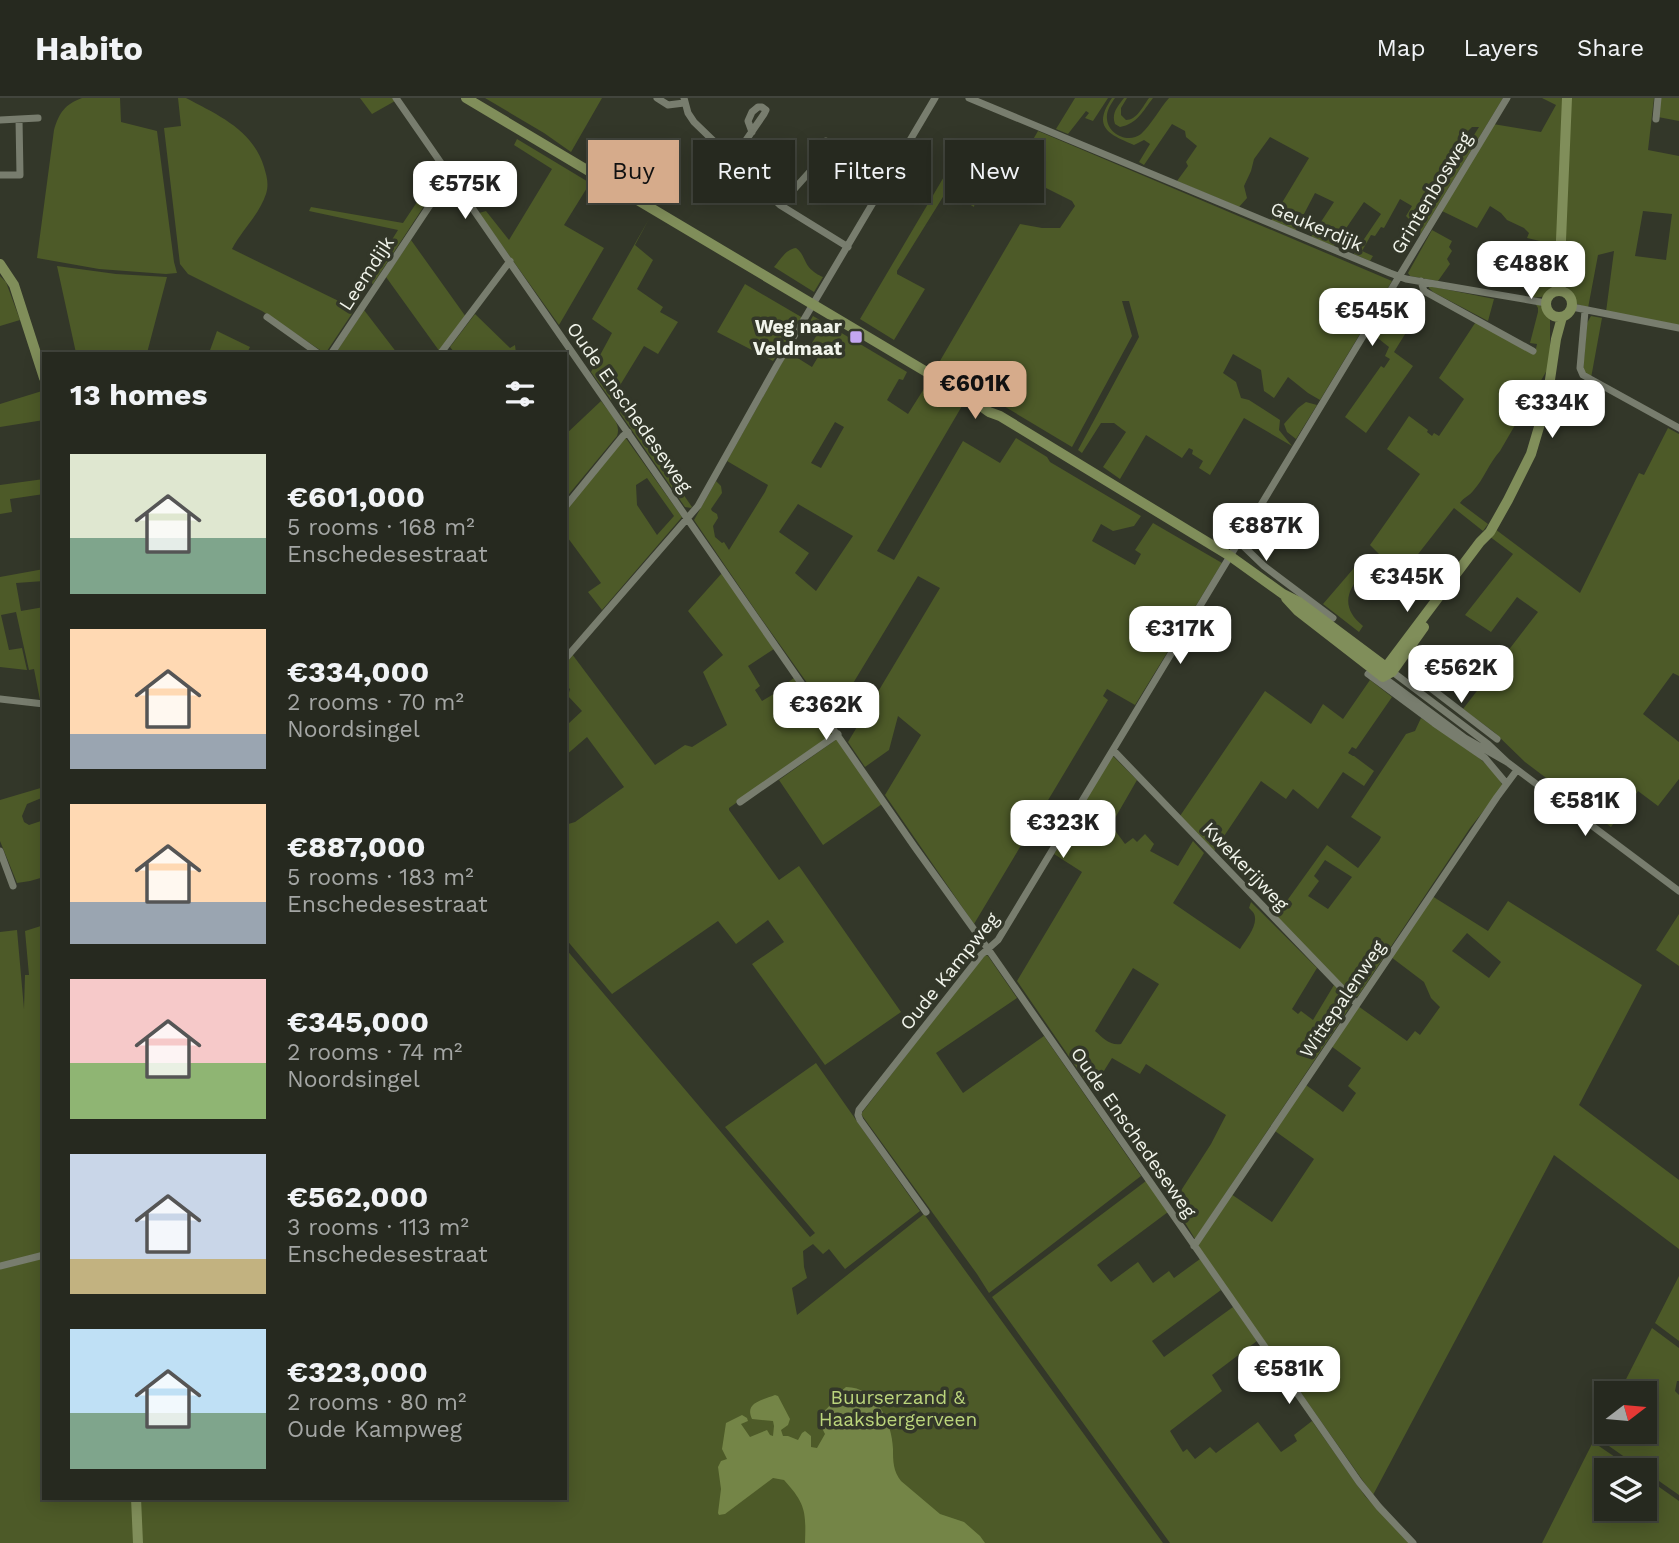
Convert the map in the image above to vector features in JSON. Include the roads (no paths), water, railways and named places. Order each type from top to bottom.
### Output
[{"type":"main road","points":[[466,98],[1230,556],[1283,594],[1298,611],[1387,672],[1480,542],[1490,532],[1517,483],[1538,435],[1547,400],[1558,317]]},
{"type":"main road","points":[[1560,291],[1567,98]]},
{"type":"main road","points":[[0,264],[14,285],[42,372]]},
{"type":"main road","points":[[1560,291],[1570,296],[1572,307],[1568,314],[1558,317],[1548,311],[1546,303],[1549,295],[1560,291]]},
{"type":"main road","points":[[135,1500],[138,1543]]},
{"type":"street","name":"Oude Enschedeseweg","points":[[396,98],[1359,1482],[1413,1543]]},
{"type":"street","points":[[657,98],[668,105],[684,101],[694,122],[713,140]]},
{"type":"street","points":[[567,657],[698,506],[935,98]]},
{"type":"street","name":"Geukerdijk","points":[[969,98],[1399,276],[1546,303]]},
{"type":"street","name":"Grintenbosweg","points":[[1230,556],[1507,98]]},
{"type":"street","points":[[1656,119],[1658,98]]},
{"type":"street","points":[[0,120],[38,118]]},
{"type":"street","points":[[0,175],[20,175],[19,119]]},
{"type":"street","points":[[746,140],[752,132]]},
{"type":"street","points":[[809,171],[780,205],[848,247]]},
{"type":"street","name":"Leemdijk","points":[[332,352],[450,176]]},
{"type":"street","points":[[441,352],[509,261]]},
{"type":"street","points":[[1421,281],[1424,291],[1533,351]]},
{"type":"street","points":[[1572,307],[1679,328]]},
{"type":"street","points":[[1586,311],[1580,368],[1583,375],[1679,428]]},
{"type":"street","points":[[267,317],[316,352]]},
{"type":"street","points":[[567,505],[628,432]]},
{"type":"street","points":[[1239,541],[1264,566],[1333,618]]},
{"type":"street","name":"Oude Kampweg","points":[[926,1212],[860,1120],[859,1112],[981,955],[999,940],[1230,556]]},
{"type":"street","points":[[1405,647],[1420,662],[1424,683],[1497,738]]},
{"type":"street","points":[[1387,672],[1465,738],[1507,762],[1679,891]]},
{"type":"street","points":[[1367,674],[1485,758],[1506,783]]},
{"type":"street","points":[[0,699],[42,704]]},
{"type":"street","points":[[740,802],[838,734]]},
{"type":"street","name":"Kwekerijweg","points":[[1113,750],[1357,1004]]},
{"type":"street","name":"Wittepalenweg","points":[[1194,1245],[1517,770]]},
{"type":"street","points":[[0,851],[13,886]]},
{"type":"street","points":[[0,1266],[42,1256]]},
{"type":"place","name":"Weg naar Veldmaat","points":[[856,337]]},
{"type":"park label","name":"Buurserzand & Haaksbergerveen","points":[[898,1408]]}]
